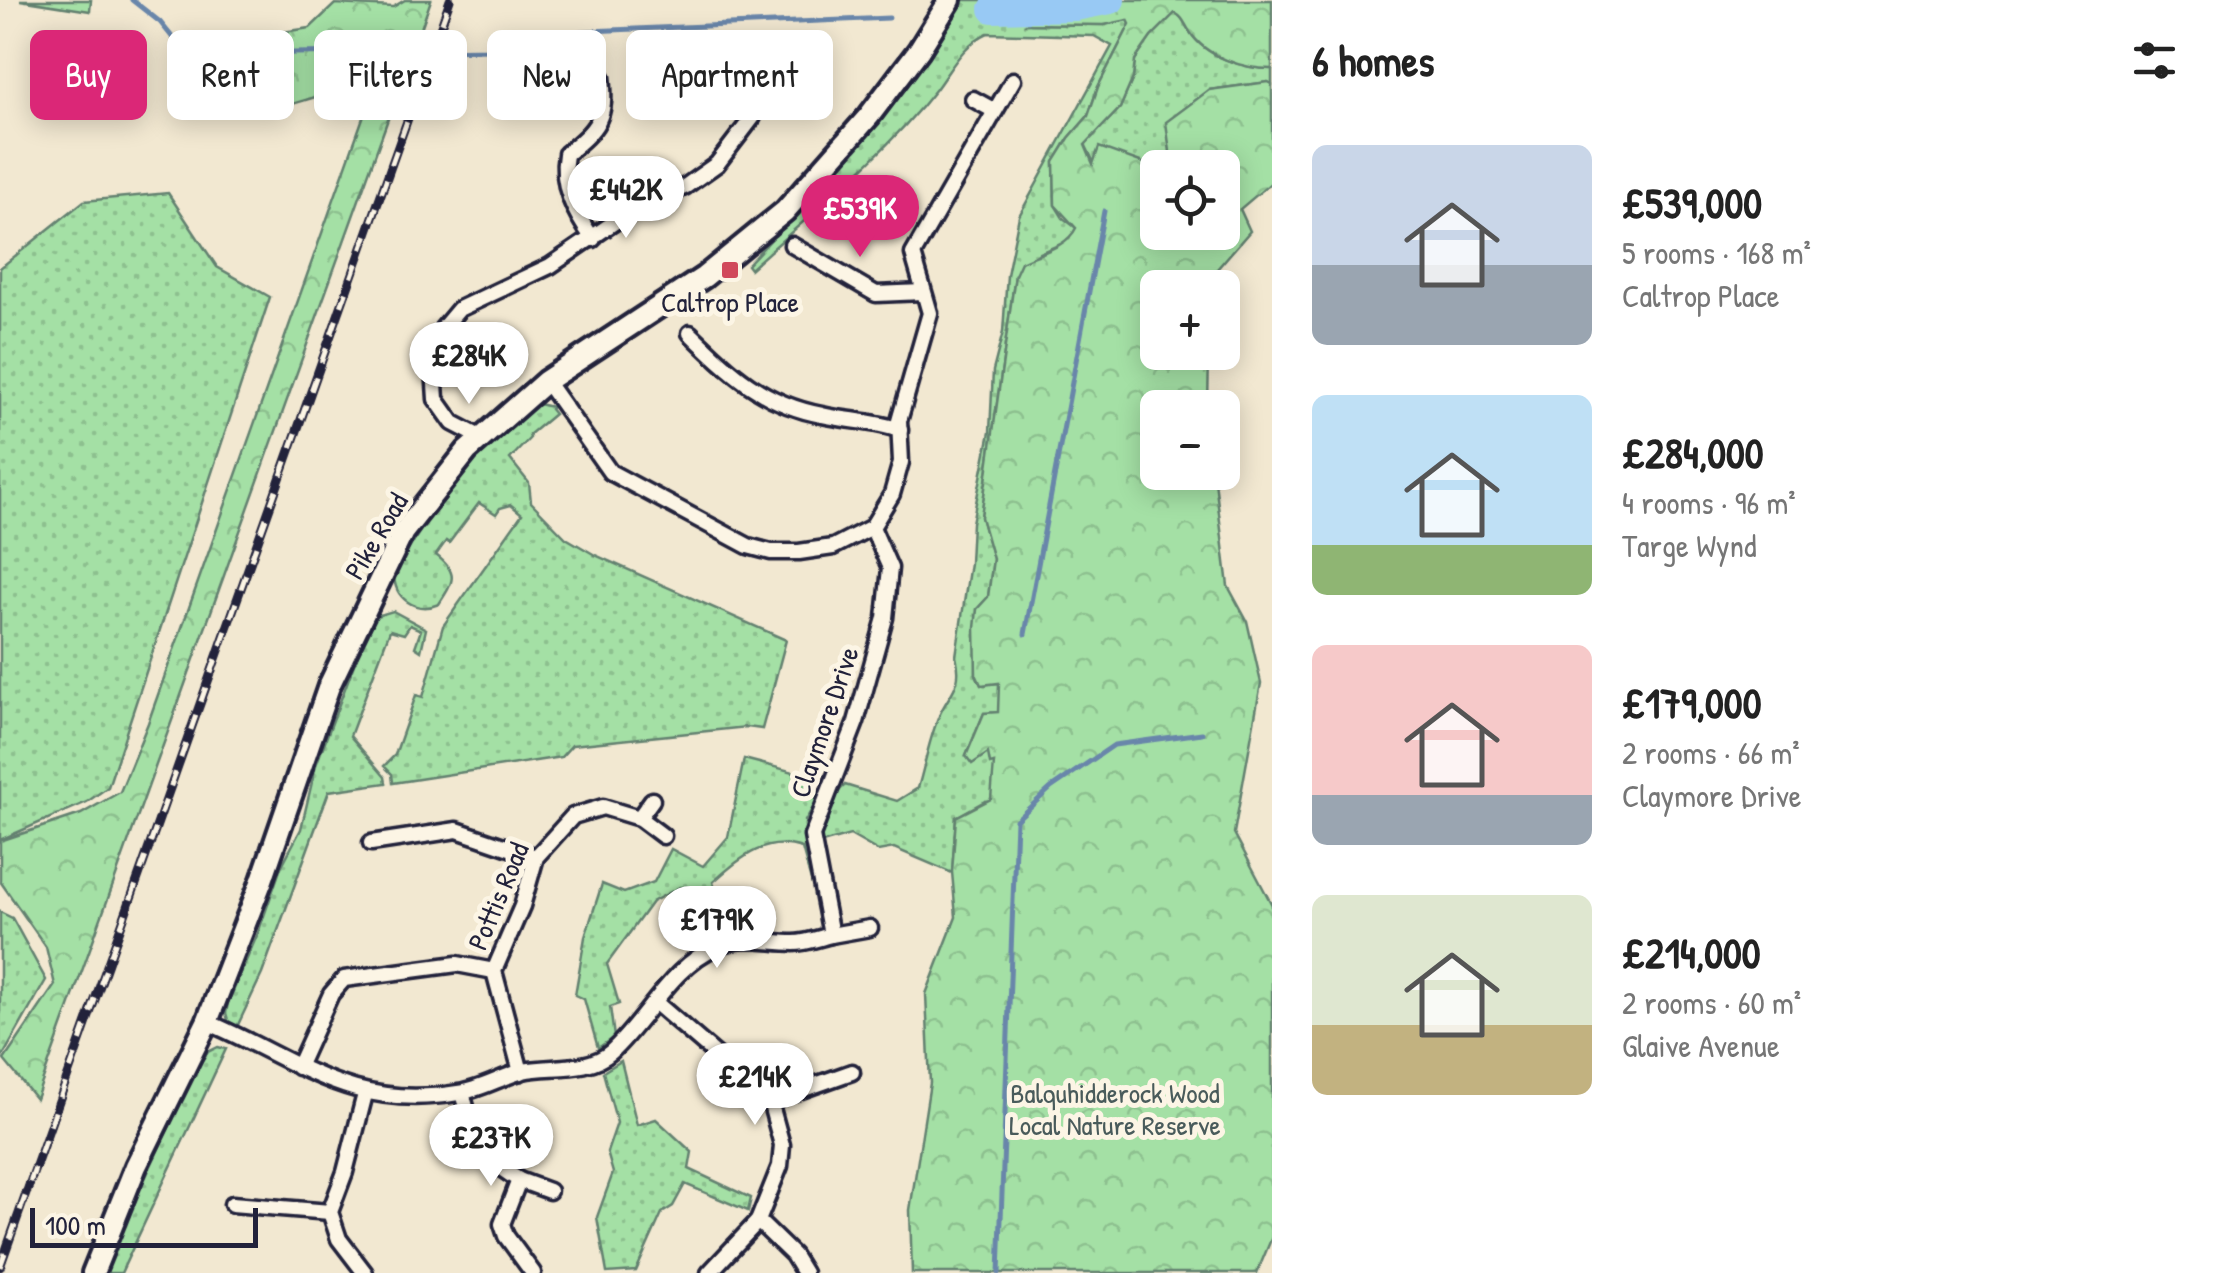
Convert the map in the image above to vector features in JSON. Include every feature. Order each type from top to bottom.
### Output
[{"type":"street","name":"Pike Road","points":[[92,1273],[136,1166],[207,1022],[336,670],[403,532],[482,438],[546,381],[704,277],[785,212],[869,116],[950,0]]},
{"type":"street","points":[[546,381],[610,472],[748,546],[771,552],[799,552],[833,547],[872,528],[897,478],[901,462],[899,421],[930,313],[913,254],[1012,80]]},
{"type":"street","points":[[973,99],[994,110]]},
{"type":"street","points":[[593,239],[576,214],[562,173],[566,154],[600,120]]},
{"type":"street","points":[[482,438],[453,423],[436,398],[434,352],[444,328],[459,309],[550,266],[616,221],[686,186],[716,164],[751,120]]},
{"type":"street","points":[[792,245],[876,294],[923,292]]},
{"type":"street","points":[[690,333],[735,378],[758,393],[820,415],[874,421],[900,430]]},
{"type":"street","name":"Claymore Drive","points":[[831,935],[812,836],[856,722],[885,618],[890,568],[872,528]]},
{"type":"street","points":[[639,818],[652,800]]},
{"type":"street","name":"Pottis Road","points":[[521,1072],[494,971],[522,906],[536,856],[573,816],[603,807],[639,818],[663,836]]},
{"type":"street","points":[[370,844],[458,830],[536,856]]},
{"type":"street","points":[[207,1022],[365,1094],[390,1098],[462,1093],[521,1072],[578,1065],[608,1055],[682,970],[726,942],[770,940],[796,944],[870,928]]},
{"type":"street","points":[[298,1066],[331,994],[344,979],[457,964],[494,971]]},
{"type":"street","points":[[656,1003],[770,1100],[782,1144],[780,1166],[758,1221],[709,1273]]},
{"type":"street","points":[[770,1100],[852,1072]]},
{"type":"street","points":[[462,1093],[478,1148],[489,1162],[519,1180],[549,1190]]},
{"type":"street","points":[[365,1094],[345,1172],[330,1212],[339,1239],[365,1273]]},
{"type":"street","points":[[519,1180],[502,1224],[506,1236],[533,1273]]},
{"type":"street","points":[[232,1204],[330,1212]]},
{"type":"street","points":[[758,1221],[794,1255],[804,1273]]},
{"type":"green space","points":[[20,0],[91,0],[90,11]]},
{"type":"green space","points":[[405,0],[431,0],[420,30],[314,30],[314,98],[294,103],[294,30],[310,28],[335,4],[393,7]]},
{"type":"green space","points":[[962,0],[1041,0],[1088,10],[1089,16],[1035,17],[1032,24],[1104,25],[1128,19],[1130,24],[1088,116],[1054,162],[1055,205],[1063,218],[1079,230],[1066,242],[1039,253],[1015,275],[981,517],[993,559],[988,597],[977,609],[976,674],[981,685],[999,683],[1006,702],[998,713],[984,713],[966,756],[988,753],[1004,758],[998,799],[985,801],[956,817],[952,873],[894,848],[878,851],[850,835],[822,843],[829,882],[821,857],[821,831],[836,795],[845,785],[897,801],[918,788],[936,725],[957,682],[956,656],[972,523],[990,432],[993,371],[1003,332],[1007,275],[1019,216],[1112,46],[1094,36],[988,33],[979,37],[870,161],[750,269],[747,265],[852,154],[918,68]]},
{"type":"green space","name":"Balquhidderock Wood Local Nature Reserve","points":[[1041,0],[1272,0],[1272,69],[1249,67],[1215,55],[1197,41],[1175,13],[1135,60],[1133,78],[1120,108],[1085,145],[1093,164],[1099,147],[1140,162],[1140,250],[1234,250],[1216,270],[1140,270],[1140,370],[1209,370],[1208,390],[1140,390],[1140,490],[1216,490],[1228,586],[1247,621],[1261,683],[1234,833],[1272,905],[1272,1237],[1257,1273],[912,1273],[910,1210],[930,1083],[926,994],[956,917],[952,872],[956,817],[991,799],[994,763],[990,764],[988,753],[972,764],[966,756],[984,713],[998,712],[999,683],[981,685],[976,674],[975,628],[977,609],[988,597],[993,559],[981,517],[1015,275],[1021,262],[1060,245],[1076,228],[1055,205],[1054,162],[1088,116],[1130,24],[1128,20],[1104,25],[1026,24],[1034,17],[1088,15],[1088,10]]},
{"type":"green space","points":[[1175,12],[1197,41],[1216,55],[1250,67],[1272,69],[1272,84],[1209,90],[1172,150],[1140,150],[1140,168],[1098,171],[1085,144],[1120,108],[1133,78],[1135,60]]},
{"type":"green space","name":"Balquhidderock Wood Local Nature Reserve","points":[[1272,84],[1272,182],[1240,209],[1240,150],[1170,150],[1166,122],[1209,90]]},
{"type":"green space","points":[[362,120],[388,120],[36,1099],[4,1060],[55,985],[46,947],[0,881],[0,841],[81,814],[120,792]]},
{"type":"green space","points":[[168,193],[217,267],[270,297],[108,787],[87,802],[0,840],[0,268],[84,201]]},
{"type":"green space","name":"Balquhidderock Wood Local Nature Reserve","points":[[1240,209],[1250,231],[1240,243]]},
{"type":"green space","points":[[538,404],[552,407],[554,414],[529,435],[510,459],[529,483],[531,502],[566,538],[595,555],[786,640],[762,729],[747,727],[572,745],[561,757],[393,783],[392,774],[384,766],[395,755],[416,695],[423,697],[443,626],[522,514],[511,505],[500,508],[496,514],[479,503],[436,555],[452,578],[439,604],[422,607],[408,602],[398,590],[394,574],[475,453],[517,415]]},
{"type":"green space","points":[[393,611],[426,629],[421,651],[415,647],[421,630],[410,625],[404,634],[390,630],[350,736],[386,783],[329,791],[262,974],[236,1029],[230,1027],[228,1003],[281,867],[301,829],[316,765],[370,622]]},
{"type":"green space","points":[[744,759],[813,777],[808,789],[820,796],[805,821],[816,881],[813,888],[802,848],[776,845],[754,852],[713,882],[728,935],[716,936],[703,890],[680,887],[652,902],[607,964],[619,1004],[610,1007],[614,1037],[598,1048],[584,999],[575,995],[585,937],[602,884],[624,893],[654,882],[671,849],[703,866],[728,837]]},
{"type":"green space","points":[[0,912],[12,918],[46,980],[0,1061]]},
{"type":"green space","points":[[218,1047],[226,1049],[121,1273],[101,1273],[197,1067],[208,1052]]},
{"type":"green space","points":[[621,1061],[637,1125],[656,1119],[692,1152],[689,1169],[751,1198],[748,1211],[685,1184],[673,1206],[662,1213],[636,1271],[607,1273],[597,1217],[613,1173],[607,1152],[617,1123],[603,1072]]},
{"type":"waterway","points":[[132,0],[160,22],[185,53],[227,60],[294,53],[494,50],[542,33],[889,18]]},
{"type":"waterway","points":[[993,9],[1075,7],[1111,0]]},
{"type":"waterway","points":[[1025,634],[1104,211]]},
{"type":"waterway","points":[[999,1273],[1016,820],[1051,788],[1114,745],[1202,733]]},
{"type":"railway","points":[[0,1267],[450,0]]},
{"type":"place","name":"Caltrop Place","points":[[730,270]]}]
